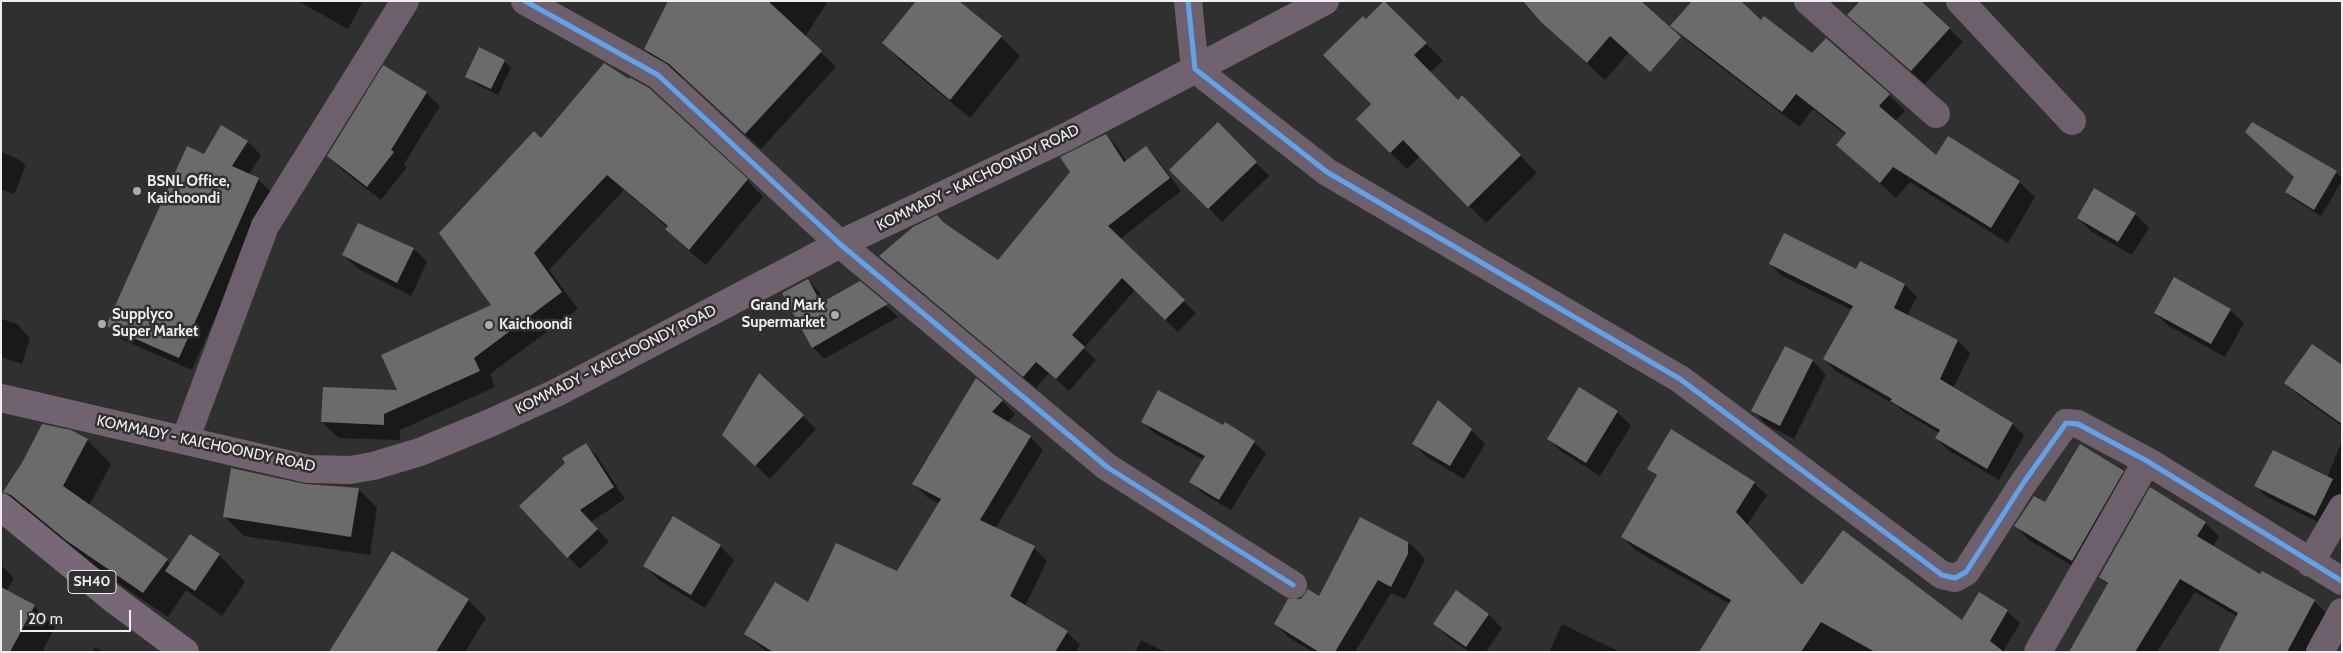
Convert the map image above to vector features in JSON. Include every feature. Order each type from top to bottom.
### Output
[{"type":"main road","name":"KOMMADY - KAICHOONDY ROAD","points":[[1,398],[308,469],[350,470],[373,466],[428,448],[556,393],[840,244],[1066,137],[1326,1]]},
{"type":"main road","name":"SH40","points":[[1,507],[112,598],[186,652]]},
{"type":"street","points":[[185,440],[264,226],[405,1]]},
{"type":"street","points":[[525,1],[658,75],[840,244],[1107,467],[1293,585]]},
{"type":"street","points":[[1188,1],[1195,69],[1341,182],[1680,379],[1942,575],[1955,578],[1966,572],[2024,482],[2066,423],[2078,424],[2147,461],[2342,581]]},
{"type":"street","points":[[1808,1],[1936,114]]},
{"type":"street","points":[[1960,1],[2072,121]]},
{"type":"street","points":[[2038,652],[2147,461]]},
{"type":"street","points":[[2310,563],[2342,508]]},
{"type":"street","points":[[2320,652],[2342,612]]},
{"type":"building","points":[[668,1],[768,1],[822,51],[745,134],[669,64],[644,49]]},
{"type":"building","points":[[916,1],[959,1],[1002,36],[950,100],[882,43]]},
{"type":"building","points":[[1384,1],[1427,43],[1414,55],[1458,100],[1462,95],[1521,155],[1468,207],[1403,140],[1390,153],[1356,119],[1371,104],[1323,55],[1363,16],[1366,19]]},
{"type":"building","points":[[1523,1],[1641,1],[1681,37],[1650,72],[1610,36],[1587,63],[1541,22]]},
{"type":"building","points":[[1692,1],[1741,1],[1761,20],[1764,16],[1812,53],[1826,38],[1890,94],[1879,106],[1936,155],[1948,136],[2020,181],[1991,228],[1893,167],[1880,183],[1836,145],[1846,133],[1796,94],[1782,112],[1670,26]]},
{"type":"building","points":[[1860,1],[1921,1],[1950,28],[1911,71],[1847,15]]},
{"type":"building","points":[[479,47],[505,60],[491,89],[465,77]]},
{"type":"building","points":[[604,63],[629,79],[629,77],[649,88],[748,179],[689,250],[665,229],[668,226],[607,175],[534,253],[562,292],[474,358],[480,371],[384,414],[384,425],[321,422],[323,387],[397,390],[381,355],[491,305],[439,233],[534,131],[541,138]]},
{"type":"building","points":[[383,65],[427,92],[391,150],[394,152],[367,187],[327,156]]},
{"type":"building","points":[[1218,122],[1257,162],[1208,209],[1169,170]]},
{"type":"building","points":[[2252,122],[2337,171],[2314,210],[2285,192],[2294,177],[2245,132]]},
{"type":"building","points":[[221,125],[248,141],[232,166],[259,178],[179,358],[106,326],[187,146],[204,154]]},
{"type":"building","points":[[1106,134],[1124,162],[1146,146],[1170,178],[1108,226],[1185,300],[1165,320],[1122,278],[1072,335],[1085,347],[1056,379],[1036,362],[1023,377],[879,256],[913,227],[937,215],[943,222],[998,260],[1070,172],[1060,157]]},
{"type":"building","points":[[2094,188],[2136,213],[2118,242],[2077,218]]},
{"type":"building","points":[[358,223],[414,248],[397,283],[342,255]]},
{"type":"building","points":[[1784,233],[1856,269],[1860,261],[1905,284],[1894,308],[1958,340],[1940,379],[2013,423],[1987,469],[1935,438],[1940,430],[1890,401],[1892,399],[1823,359],[1853,306],[1769,264]]},
{"type":"building","points":[[2174,277],[2231,309],[2211,344],[2154,313]]},
{"type":"building","name":"Grand Mark Supermarket","points":[[808,279],[821,303],[860,281],[888,304],[812,348],[782,293]]},
{"type":"building","points":[[2312,344],[2342,365],[2342,424],[2284,383]]},
{"type":"building","points":[[1785,346],[1813,360],[1780,426],[1751,411]]},
{"type":"building","points":[[759,373],[804,415],[755,466],[722,435]]},
{"type":"building","points":[[976,378],[1003,400],[992,412],[1031,436],[980,520],[1035,546],[1010,596],[1068,631],[1055,652],[773,652],[744,634],[775,582],[808,602],[836,543],[897,571],[941,499],[912,484]]},
{"type":"building","points":[[1579,387],[1618,411],[1586,463],[1547,439]]},
{"type":"building","points":[[1158,390],[1223,425],[1225,422],[1255,441],[1219,500],[1189,482],[1205,456],[1141,422]]},
{"type":"building","points":[[1438,400],[1472,429],[1450,466],[1412,444]]},
{"type":"building","points":[[42,424],[71,430],[88,439],[63,486],[168,559],[143,593],[67,541],[11,495],[3,492],[23,461]]},
{"type":"building","points":[[1671,429],[1755,482],[1736,512],[1802,585],[1843,530],[1962,620],[1979,592],[2008,610],[1990,641],[2004,652],[1875,652],[1821,622],[1801,652],[1699,652],[1731,600],[1621,537],[1657,475],[1647,469]]},
{"type":"building","points":[[586,443],[614,487],[580,510],[598,529],[567,558],[519,506],[565,463],[562,458]]},
{"type":"building","points":[[2080,444],[2124,471],[2072,561],[2014,526],[2034,496],[2045,502]]},
{"type":"building","points":[[2273,450],[2333,479],[2315,516],[2254,486]]},
{"type":"building","points":[[231,468],[305,484],[359,488],[351,537],[223,517]]},
{"type":"building","points":[[2150,487],[2206,522],[2197,536],[2260,574],[2262,571],[2315,600],[2287,652],[2218,652],[2238,613],[2180,579],[2135,652],[2069,652],[2108,583],[2099,577]]},
{"type":"building","points":[[673,516],[721,545],[691,595],[643,566]]},
{"type":"building","points":[[1360,517],[1408,542],[1408,554],[1391,587],[1378,580],[1335,652],[1319,652],[1274,624],[1288,599],[1301,599],[1308,589],[1319,596]]},
{"type":"building","points":[[190,534],[220,554],[195,591],[165,571]]},
{"type":"building","points":[[392,551],[469,599],[436,652],[329,652]]},
{"type":"building","points":[[1,587],[35,605],[10,652],[1,652]]},
{"type":"building","points":[[1456,590],[1489,614],[1466,647],[1433,624]]},
{"type":"cycle path","points":[[525,1],[658,75],[840,244],[1107,467],[1293,585]]},
{"type":"cycle path","points":[[1188,1],[1195,69],[1327,172],[1680,379],[1942,575],[1955,578],[1966,572],[2024,482],[2066,423],[2078,424],[2147,461],[2342,581]]},
{"type":"place","name":"BSNL Office, Kaichoondi","points":[[137,191]]},
{"type":"place","name":"Grand Mark Supermarket","points":[[835,315]]},
{"type":"place","name":"Supplyco Super Market","points":[[102,324]]},
{"type":"place","name":"Kaichoondi","points":[[489,325]]}]
